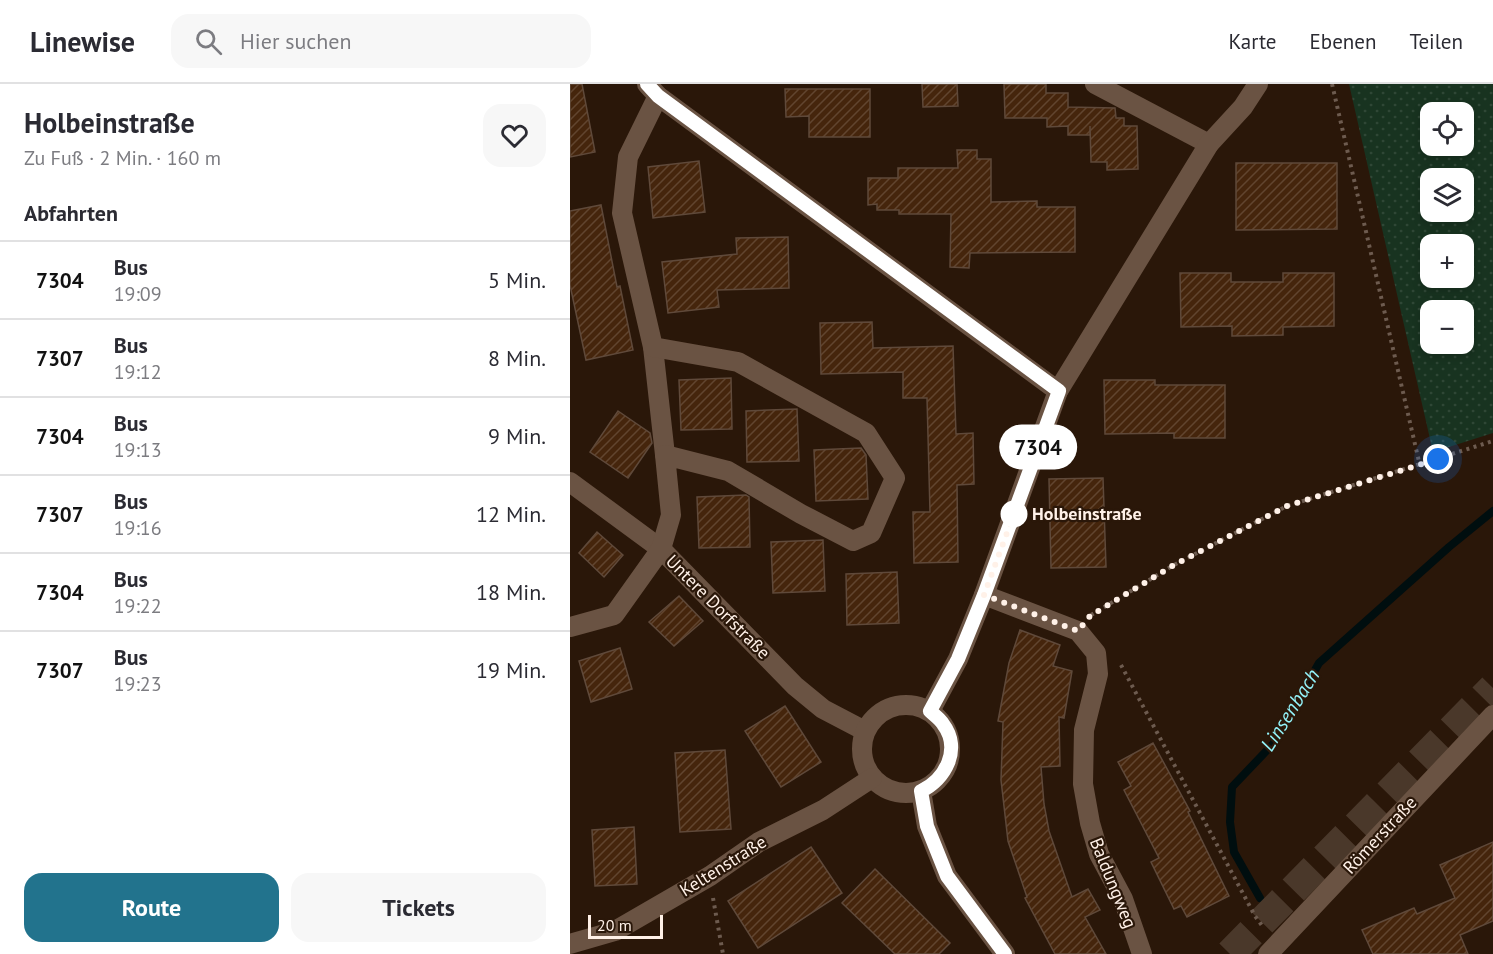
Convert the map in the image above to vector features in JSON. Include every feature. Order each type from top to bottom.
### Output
[{"type":"street","points":[[1095,84],[1209,144]]},
{"type":"street","points":[[930,711],[958,659],[984,595],[1059,391],[1209,144],[1243,107],[1258,84]]},
{"type":"street","points":[[570,627],[614,615],[661,549],[672,515],[653,347],[622,213],[628,157],[653,90],[1059,391]]},
{"type":"street","points":[[653,347],[738,362],[866,433],[896,478],[872,533],[853,541],[801,514],[728,471],[665,455]]},
{"type":"street","name":"Untere Dorfstraße","points":[[570,482],[661,549],[795,686],[823,709],[865,731]]},
{"type":"street","points":[[984,595],[1078,631],[1096,653]]},
{"type":"street","name":"Baldungweg","points":[[1096,653],[1098,674],[1084,730],[1083,784],[1090,823],[1099,854],[1123,899],[1142,954]]},
{"type":"street","points":[[913,705],[930,711],[944,724],[951,746],[950,758],[938,780],[921,791],[904,794],[888,789],[872,778],[865,766],[862,741],[873,718],[890,708],[913,705]]},
{"type":"street","name":"Römerstraße","points":[[1272,949],[1493,715]]},
{"type":"street","name":"Keltenstraße","points":[[570,944],[615,931],[710,876],[759,842],[823,810],[872,778]]},
{"type":"street","points":[[921,791],[927,826],[947,876],[1005,954]]},
{"type":"path","points":[[1332,84],[1420,466]]},
{"type":"path","points":[[1078,631],[1090,616],[1164,571],[1287,506],[1420,466],[1493,441]]},
{"type":"path","points":[[1096,653],[1110,645],[1272,949]]},
{"type":"path","points":[[710,876],[723,954]]},
{"type":"green space","points":[[1349,84],[1493,84],[1493,433],[1433,452]]},
{"type":"building","points":[[570,84],[582,84],[595,152],[570,157]]},
{"type":"building","points":[[922,84],[957,84],[958,106],[923,107]]},
{"type":"building","points":[[1004,84],[1046,84],[1046,93],[1068,93],[1068,107],[1115,108],[1116,118],[1124,118],[1124,126],[1137,126],[1138,169],[1107,170],[1107,162],[1091,162],[1090,126],[1090,135],[1068,135],[1068,126],[1047,127],[1047,118],[1005,118]]},
{"type":"building","points":[[785,89],[870,89],[870,137],[809,137],[809,116],[786,117]]},
{"type":"building","points":[[957,150],[977,150],[977,159],[991,159],[991,202],[1037,201],[1037,207],[1075,207],[1075,252],[970,253],[969,268],[950,267],[951,214],[899,214],[899,210],[877,210],[877,204],[868,205],[868,178],[898,178],[898,168],[958,168]]},
{"type":"building","points":[[699,161],[705,212],[653,218],[648,167]]},
{"type":"building","points":[[1236,163],[1337,163],[1337,229],[1236,230]]},
{"type":"building","points":[[601,205],[617,287],[620,286],[633,350],[586,360],[570,285],[570,211]]},
{"type":"building","points":[[788,237],[789,288],[717,290],[719,307],[668,313],[662,262],[737,254],[736,238]]},
{"type":"building","points":[[1180,273],[1231,273],[1231,282],[1283,282],[1283,273],[1334,273],[1334,326],[1283,327],[1283,335],[1232,336],[1232,326],[1181,327]]},
{"type":"building","points":[[872,322],[873,348],[953,346],[956,434],[973,433],[974,484],[957,485],[958,562],[914,563],[913,512],[930,512],[927,398],[903,398],[903,372],[821,374],[820,323]]},
{"type":"building","points":[[731,378],[732,429],[681,430],[679,380]]},
{"type":"building","points":[[1104,380],[1155,380],[1155,385],[1225,385],[1225,438],[1174,438],[1174,433],[1105,434]]},
{"type":"building","points":[[797,409],[799,461],[747,462],[746,411]]},
{"type":"building","points":[[618,411],[650,433],[652,443],[628,478],[590,452]]},
{"type":"building","points":[[861,448],[866,455],[868,499],[816,501],[814,450]]},
{"type":"building","points":[[1103,478],[1106,567],[1051,568],[1049,479]]},
{"type":"building","points":[[746,495],[749,497],[750,547],[699,548],[697,497]]},
{"type":"building","points":[[597,532],[623,555],[604,577],[579,553]]},
{"type":"building","points":[[823,540],[825,591],[773,593],[771,542]]},
{"type":"building","points":[[897,572],[899,623],[847,625],[846,574]]},
{"type":"building","points":[[679,596],[703,621],[674,646],[649,622]]},
{"type":"building","points":[[1020,630],[1060,645],[1053,666],[1072,671],[1064,718],[1059,717],[1060,766],[1041,767],[1044,804],[1049,831],[1072,897],[1088,889],[1100,910],[1085,917],[1106,954],[1055,954],[1025,898],[1027,897],[1008,841],[1001,780],[1003,722],[998,721],[1009,663]]},
{"type":"building","points":[[620,648],[632,689],[591,702],[579,661]]},
{"type":"building","points":[[785,706],[821,762],[781,787],[745,731]]},
{"type":"building","points":[[1153,743],[1190,811],[1188,812],[1229,896],[1187,917],[1181,906],[1174,909],[1151,862],[1159,858],[1124,790],[1131,786],[1118,762]]},
{"type":"building","points":[[725,750],[731,829],[680,832],[675,753]]},
{"type":"building","points":[[634,827],[637,884],[595,886],[592,830]]},
{"type":"building","points":[[1493,842],[1493,921],[1460,935],[1468,954],[1373,954],[1362,930],[1414,908],[1417,914],[1455,898],[1440,865]]},
{"type":"building","points":[[811,847],[842,893],[758,948],[728,901]]},
{"type":"building","points":[[875,869],[950,943],[939,954],[895,954],[842,903]]},
{"type":"waterway","name":"Linsenbach","points":[[1260,898],[1234,852],[1230,822],[1232,787],[1273,744],[1319,663],[1449,547],[1493,511]]},
{"type":"tunnel","points":[[1230,954],[1493,688]]},
{"type":"bus line","name":"7304","points":[[647,84],[658,96],[1059,391],[984,595],[958,659],[930,711],[944,724],[948,733],[951,746],[950,758],[938,780],[921,791],[927,826],[947,876],[1005,954]]},
{"type":"place","name":"Holbeinstraße","points":[[1014,514]]},
{"type":"route","points":[[1014,514],[984,595],[1078,631],[1090,616],[1174,565],[1287,506],[1438,459]]}]
